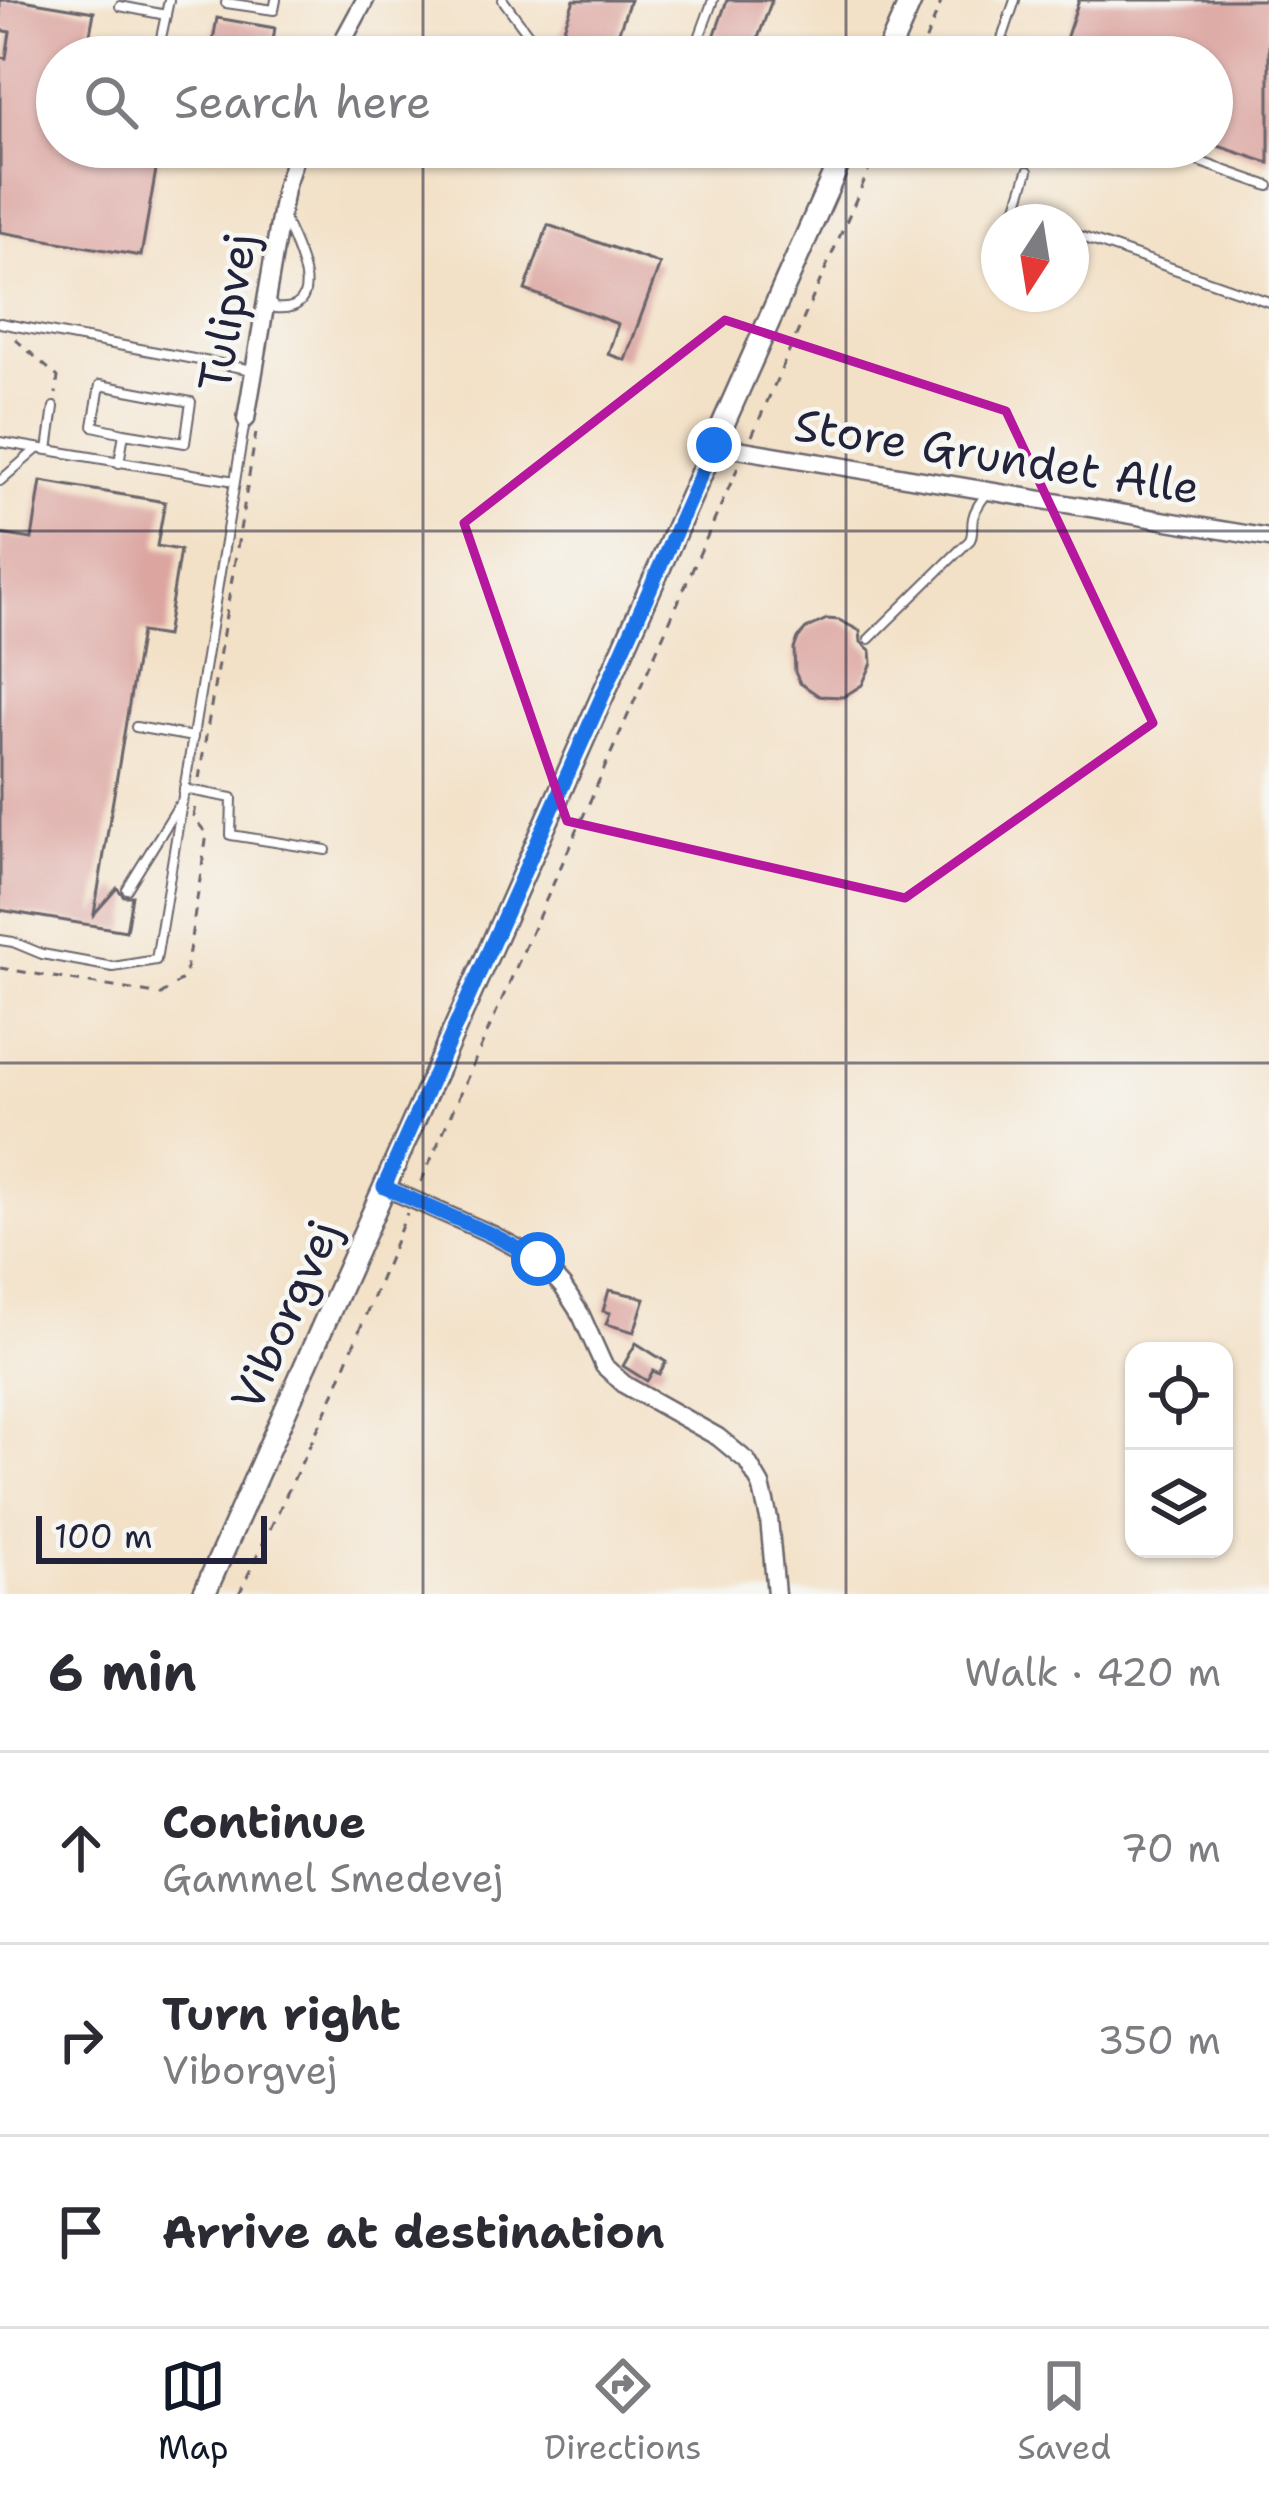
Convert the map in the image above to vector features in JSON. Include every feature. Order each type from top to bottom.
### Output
[{"type":"street","points":[[345,36],[365,0]]},
{"type":"street","points":[[895,36],[911,0]]},
{"type":"street","name":"Tulipvej","points":[[246,419],[280,212],[292,168]]},
{"type":"street","name":"Viborgvej","points":[[204,1594],[837,168]]},
{"type":"street","name":"Store Grundet Alle","points":[[714,445],[1269,538]]},
{"type":"street","points":[[384,1187],[538,1259],[581,1315],[604,1366],[625,1385],[718,1437],[747,1461],[760,1485],[769,1519],[776,1594]]},
{"type":"lane","points":[[162,36],[169,0]]},
{"type":"lane","points":[[226,3],[274,10],[276,0]]},
{"type":"lane","points":[[503,0],[530,36]]},
{"type":"lane","points":[[700,36],[713,0]]},
{"type":"lane","points":[[1002,36],[1015,0]]},
{"type":"lane","points":[[120,6],[166,15]]},
{"type":"lane","points":[[1218,168],[1269,186]]},
{"type":"lane","points":[[1018,204],[1028,171]]},
{"type":"lane","points":[[266,298],[274,308],[287,309],[305,291],[306,273],[280,212]]},
{"type":"lane","points":[[1089,239],[1269,302]]},
{"type":"lane","points":[[0,323],[254,370]]},
{"type":"lane","points":[[100,385],[191,402],[185,443],[124,434],[93,426],[100,385]]},
{"type":"lane","points":[[0,481],[43,449],[54,406]]},
{"type":"lane","points":[[0,940],[42,954],[113,967],[156,960],[246,419]]},
{"type":"lane","points":[[119,463],[124,434]]},
{"type":"lane","points":[[0,442],[235,481]]},
{"type":"lane","points":[[869,639],[970,540],[975,512],[988,491]]},
{"type":"lane","points":[[136,727],[193,737]]},
{"type":"lane","points":[[184,793],[232,798],[231,835],[326,850]]},
{"type":"lane","points":[[127,890],[184,793]]},
{"type":"path","points":[[927,36],[942,0]]},
{"type":"path","points":[[239,1594],[330,1403],[412,1201],[870,168]]},
{"type":"path","points":[[15,339],[58,377],[54,406]]},
{"type":"highlighted area","points":[[725,320],[1006,411],[1153,723],[905,898],[567,821],[464,523]]},
{"type":"building","points":[[0,0],[94,12],[90,36],[36,36],[36,168],[156,168],[141,256],[0,232],[0,57],[6,58],[10,32],[0,30]]},
{"type":"building","points":[[574,0],[630,0],[617,36],[561,36]]},
{"type":"building","points":[[727,0],[772,0],[759,36],[714,36]]},
{"type":"building","points":[[1079,0],[1269,0],[1269,163],[1233,151],[1233,36],[1067,36]]},
{"type":"building","points":[[217,18],[275,28],[274,36],[214,36]]},
{"type":"building","points":[[548,225],[660,264],[625,360],[608,354],[618,324],[525,290]]},
{"type":"building","points":[[41,481],[165,502],[157,546],[180,550],[166,636],[141,632],[94,914],[117,888],[124,896],[132,896],[126,931],[0,910],[0,534],[32,539]]},
{"type":"building","points":[[827,619],[860,631],[861,642],[871,651],[872,663],[862,685],[843,697],[819,696],[800,683],[795,672],[798,638]]},
{"type":"building","points":[[609,1290],[645,1298],[634,1332],[606,1324],[610,1313],[603,1311]]},
{"type":"building","points":[[636,1343],[666,1362],[647,1381],[623,1366]]},
{"type":"route","points":[[538,1259],[384,1187],[714,445]]}]
